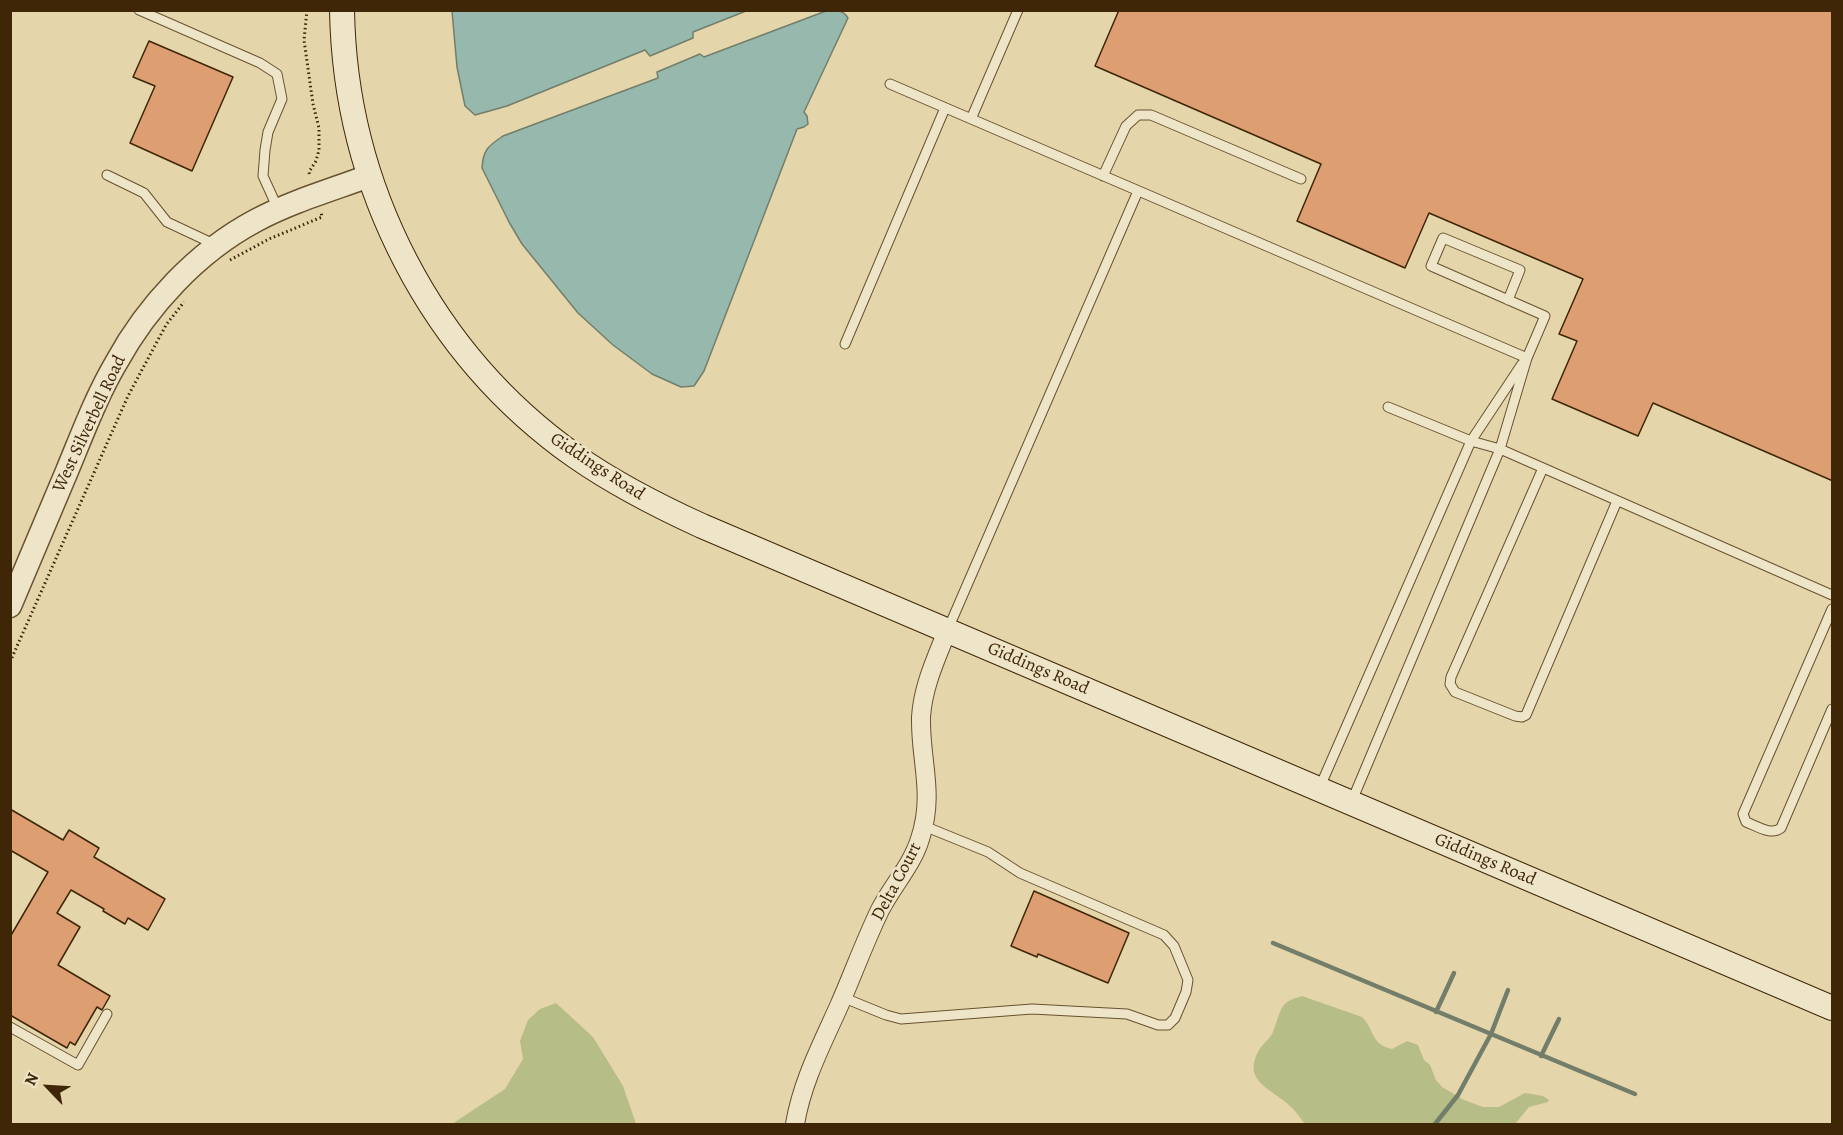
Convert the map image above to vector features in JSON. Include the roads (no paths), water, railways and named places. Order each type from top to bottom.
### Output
[{"type":"main road","points":[[342,10],[343,44],[350,99],[369,176]]},
{"type":"main road","name":"Giddings Road","points":[[369,176],[395,242],[413,276],[435,313],[463,350],[523,414],[552,439],[602,474],[666,509],[947,631],[1833,1008]]},
{"type":"street","name":"West Silverbell Road","points":[[10,606],[95,405],[123,351],[142,322],[196,264],[222,254],[254,221],[369,176]]},
{"type":"street","name":"Delta Court","points":[[795,1125],[806,1082],[842,997],[880,910],[915,852],[924,826],[927,785],[922,705],[929,675],[947,631]]},
{"type":"lane","points":[[139,10],[260,63],[277,74],[282,99],[268,132],[263,176],[278,210]]},
{"type":"lane","points":[[971,119],[1018,10]]},
{"type":"lane","points":[[890,84],[1527,358]]},
{"type":"lane","points":[[845,344],[945,108]]},
{"type":"lane","points":[[1103,176],[1126,126],[1137,115],[1151,116],[1301,179]]},
{"type":"lane","points":[[106,175],[144,193],[167,222],[222,254]]},
{"type":"lane","points":[[947,631],[1138,191]]},
{"type":"lane","points":[[1351,803],[1500,450],[1527,358],[1545,316],[1508,300],[1431,266],[1443,238],[1520,270],[1508,300]]},
{"type":"lane","points":[[1320,789],[1471,441],[1527,358]]},
{"type":"lane","points":[[1388,407],[1543,468],[1833,595]]},
{"type":"lane","points":[[1543,468],[1451,677],[1450,684],[1455,692],[1515,716],[1526,715],[1617,501]]},
{"type":"lane","points":[[1833,609],[1743,814],[1746,822],[1772,832],[1777,832],[1781,828],[1833,709]]},
{"type":"lane","points":[[842,997],[901,1019],[1024,1009],[1127,1014],[1163,1026],[1172,1023],[1175,1018],[1186,992],[1188,980],[1174,946],[1164,935],[1020,873],[988,852],[924,826]]},
{"type":"lane","points":[[10,1027],[78,1065],[108,1014]]},
{"type":"water","points":[[452,10],[746,11],[693,32],[693,38],[650,56],[645,50],[507,106],[475,115],[465,106],[457,67]]},
{"type":"water","points":[[826,11],[838,11],[848,18],[804,112],[808,124],[797,129],[704,371],[694,386],[681,387],[652,374],[613,345],[578,313],[522,244],[509,222],[482,168],[485,153],[503,136],[658,78],[657,72],[700,54],[704,57]]},
{"type":"waterway","points":[[1273,943],[1635,1094]]},
{"type":"waterway","points":[[1436,1012],[1454,973]]},
{"type":"waterway","points":[[1435,1124],[1458,1095],[1491,1034],[1508,990]]},
{"type":"waterway","points":[[1541,1056],[1559,1019]]}]
